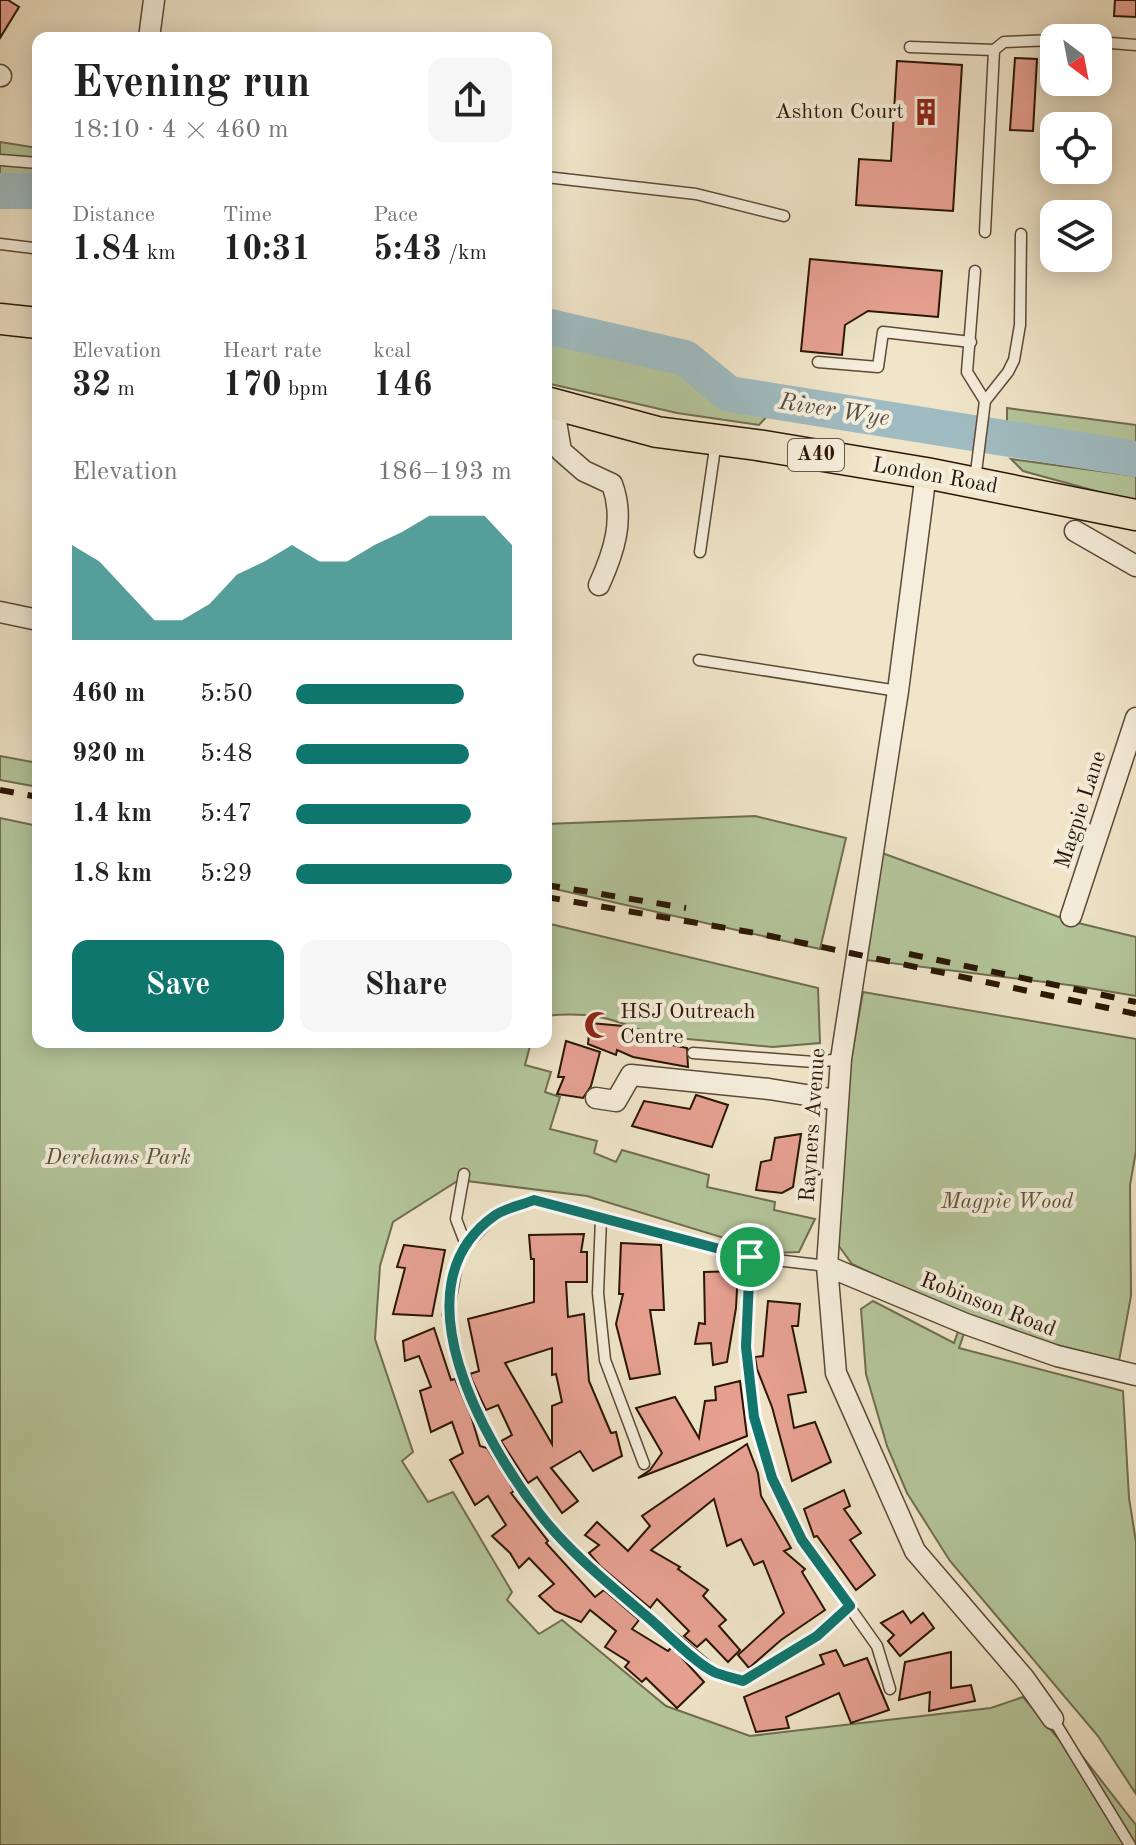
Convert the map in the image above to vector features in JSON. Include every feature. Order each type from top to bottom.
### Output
[{"type":"main road","points":[[0,319],[32,322]]},
{"type":"main road","name":"London Road","points":[[552,404],[657,432],[926,473],[977,468],[1136,515]]},
{"type":"street","points":[[150,32],[154,0]]},
{"type":"street","points":[[552,412],[561,451],[584,471],[612,484],[620,506],[612,556],[599,585]]},
{"type":"street","name":"Rayners Avenue","points":[[926,473],[898,691],[841,1059],[827,1266],[836,1373],[915,1551],[1024,1678],[1053,1719]]},
{"type":"street","points":[[1075,531],[1136,566]]},
{"type":"street","points":[[0,612],[32,619]]},
{"type":"street","name":"Magpie Lane","points":[[1071,916],[1136,718]]},
{"type":"street","points":[[596,1098],[616,1101],[631,1075],[769,1089],[837,1100]]},
{"type":"street","name":"Robinson Road","points":[[827,1266],[966,1324],[1031,1347],[1136,1375]]},
{"type":"lane","points":[[910,47],[994,50],[1004,42],[1040,41]]},
{"type":"lane","points":[[1112,43],[1136,45]]},
{"type":"lane","points":[[985,232],[994,50]]},
{"type":"lane","points":[[0,160],[32,163]]},
{"type":"lane","points":[[552,178],[696,194],[784,216]]},
{"type":"lane","points":[[977,468],[984,407],[1014,360],[1020,325],[1021,234]]},
{"type":"lane","points":[[0,244],[32,248]]},
{"type":"lane","points":[[975,271],[967,372],[984,407]]},
{"type":"lane","points":[[818,362],[878,367],[883,332],[971,342]]},
{"type":"lane","points":[[700,552],[717,439]]},
{"type":"lane","points":[[699,660],[898,691]]},
{"type":"lane","points":[[693,1053],[814,1062],[841,1059]]},
{"type":"lane","points":[[464,1174],[456,1219],[466,1245]]},
{"type":"lane","points":[[827,1266],[750,1257],[534,1200],[495,1215],[466,1245],[458,1258],[448,1315],[464,1383],[498,1453],[540,1515],[595,1572],[713,1671],[743,1681],[817,1636],[850,1606]]},
{"type":"lane","points":[[601,1219],[598,1293],[605,1360],[644,1464]]},
{"type":"lane","points":[[750,1257],[746,1347],[754,1417],[772,1478],[802,1540],[877,1646],[890,1689]]},
{"type":"lane","points":[[1053,1719],[1130,1845]]},
{"type":"green space","points":[[0,142],[32,147],[32,191],[0,199]]},
{"type":"green space","points":[[552,340],[693,374],[707,380],[723,404],[768,415],[759,425],[677,413],[552,384]]},
{"type":"green space","points":[[1007,408],[1136,425],[1136,454],[1007,437]]},
{"type":"green space","points":[[1011,459],[1136,476],[1136,502],[1023,471]]},
{"type":"green space","points":[[0,756],[32,762],[32,786],[0,780]]},
{"type":"green space","points":[[755,816],[846,838],[820,949],[552,888],[552,824]]},
{"type":"green space","name":"Derehams Park","points":[[0,818],[32,825],[32,1048],[529,1048],[525,1065],[551,1072],[545,1092],[560,1097],[550,1129],[597,1141],[594,1153],[616,1162],[622,1150],[709,1175],[707,1187],[775,1202],[774,1210],[815,1219],[799,1252],[773,1253],[587,1196],[459,1180],[393,1222],[380,1266],[375,1339],[413,1452],[402,1461],[428,1502],[453,1492],[512,1592],[507,1600],[539,1634],[562,1620],[666,1706],[750,1736],[991,1708],[1023,1697],[1063,1744],[1075,1747],[1136,1825],[1136,1845],[0,1845]]},
{"type":"green space","points":[[882,853],[1070,921],[1136,937],[1136,996],[858,959]]},
{"type":"green space","points":[[552,924],[818,988],[820,1043],[773,1047],[656,1036],[602,1018],[552,1016]]},
{"type":"green space","name":"Magpie Wood","points":[[863,992],[1136,1039],[1136,1151],[1130,1185],[1131,1296],[1119,1361],[968,1322],[959,1348],[1123,1391],[1129,1498],[1136,1542],[1136,1794],[1098,1736],[950,1561],[907,1493],[887,1446],[866,1374],[861,1309],[873,1301],[954,1343],[963,1317],[852,1264],[836,1242],[848,1077]]},
{"type":"building","points":[[0,0],[8,0],[19,7],[0,38]]},
{"type":"building","points":[[1115,0],[1136,0],[1136,17],[1114,16]]},
{"type":"building","points":[[1015,58],[1037,59],[1033,131],[1010,130]]},
{"type":"building","name":"Ashton Court","points":[[897,61],[962,65],[953,211],[856,205],[859,159],[891,161]]},
{"type":"building","points":[[810,259],[942,271],[938,317],[868,311],[845,325],[842,355],[801,351]]},
{"type":"building","points":[[590,1023],[623,1026],[622,1032],[637,1035],[637,1038],[687,1048],[688,1067],[633,1057],[617,1050],[616,1055],[588,1044]]},
{"type":"building","points":[[566,1041],[600,1052],[591,1086],[583,1098],[557,1094],[564,1077],[558,1077]]},
{"type":"building","points":[[696,1095],[728,1105],[712,1147],[632,1126],[644,1101],[690,1109]]},
{"type":"building","points":[[801,1134],[793,1187],[782,1193],[756,1190],[761,1162],[771,1160],[775,1138]]},
{"type":"building","points":[[584,1234],[581,1252],[587,1252],[587,1282],[566,1282],[568,1317],[584,1314],[589,1381],[611,1433],[616,1432],[622,1456],[593,1471],[580,1451],[551,1468],[578,1501],[562,1513],[537,1477],[528,1483],[501,1441],[512,1435],[498,1405],[486,1410],[470,1374],[479,1371],[468,1319],[534,1302],[534,1259],[531,1259],[529,1235]],"holes":[[[552,1348],[552,1375],[556,1374],[562,1402],[552,1406],[552,1444],[505,1363]]]},
{"type":"building","points":[[621,1243],[661,1245],[664,1310],[650,1310],[660,1374],[630,1379],[616,1324],[623,1294],[619,1294]]},
{"type":"building","points":[[404,1245],[445,1250],[432,1316],[393,1314],[405,1268],[397,1267]]},
{"type":"building","points":[[738,1271],[736,1308],[727,1362],[713,1365],[711,1343],[695,1344],[699,1323],[705,1324],[704,1272]]},
{"type":"building","points":[[768,1301],[800,1304],[798,1326],[792,1326],[806,1392],[788,1395],[794,1428],[815,1422],[831,1462],[792,1481],[755,1357],[763,1356]]},
{"type":"building","points":[[434,1328],[451,1380],[455,1379],[480,1446],[487,1448],[514,1491],[511,1493],[548,1541],[546,1543],[595,1597],[604,1590],[639,1620],[632,1629],[668,1651],[672,1647],[704,1682],[677,1708],[646,1678],[642,1682],[625,1667],[629,1662],[605,1647],[616,1631],[590,1610],[581,1622],[555,1611],[539,1596],[554,1584],[529,1558],[519,1568],[510,1553],[492,1536],[506,1525],[488,1496],[475,1505],[450,1460],[463,1453],[452,1422],[431,1432],[420,1391],[431,1387],[419,1356],[405,1361],[403,1341]]},
{"type":"building","points":[[740,1381],[747,1436],[638,1478],[650,1470],[662,1453],[636,1408],[675,1397],[699,1438],[705,1401],[716,1400],[715,1387]]},
{"type":"building","points":[[747,1444],[758,1473],[761,1496],[791,1548],[784,1551],[805,1569],[802,1572],[825,1610],[781,1640],[749,1668],[738,1655],[784,1613],[763,1561],[754,1565],[741,1539],[727,1546],[714,1499],[651,1550],[680,1567],[678,1569],[708,1590],[703,1596],[726,1620],[719,1626],[740,1650],[728,1662],[706,1639],[697,1647],[684,1636],[689,1631],[657,1599],[650,1608],[600,1566],[589,1553],[599,1545],[585,1535],[597,1522],[628,1551],[650,1526],[642,1516]]},
{"type":"building","points":[[844,1490],[850,1506],[844,1509],[861,1533],[850,1540],[875,1575],[856,1590],[817,1536],[814,1537],[804,1509]]},
{"type":"building","points":[[903,1611],[911,1623],[923,1613],[934,1628],[900,1656],[888,1641],[894,1635],[881,1623]]},
{"type":"building","points":[[836,1650],[844,1666],[867,1658],[889,1710],[851,1723],[839,1693],[786,1717],[789,1728],[756,1732],[744,1697],[824,1664],[820,1655]]},
{"type":"building","points":[[951,1652],[951,1688],[971,1685],[975,1701],[929,1711],[930,1692],[899,1700],[905,1662]]},
{"type":"waterway","name":"River Wye","points":[[0,191],[32,191]]},
{"type":"waterway","name":"River Wye","points":[[552,327],[685,358],[729,394],[1136,459]]},
{"type":"railway","points":[[0,790],[32,796]]},
{"type":"railway","points":[[552,886],[686,908]]},
{"type":"railway","points":[[552,898],[761,934],[1136,1014]]},
{"type":"railway","points":[[909,954],[1136,1002]]},
{"type":"place","name":"Ashton Court","points":[[926,112]]},
{"type":"place","name":"HSJ Outreach Centre","points":[[598,1025]]},
{"type":"route","points":[[534,1200],[750,1257],[746,1347],[754,1417],[772,1478],[802,1540],[850,1606],[817,1636],[743,1681],[713,1671],[595,1572],[540,1515],[498,1453],[464,1383],[448,1315],[458,1258],[466,1245],[495,1215],[534,1200]]}]
